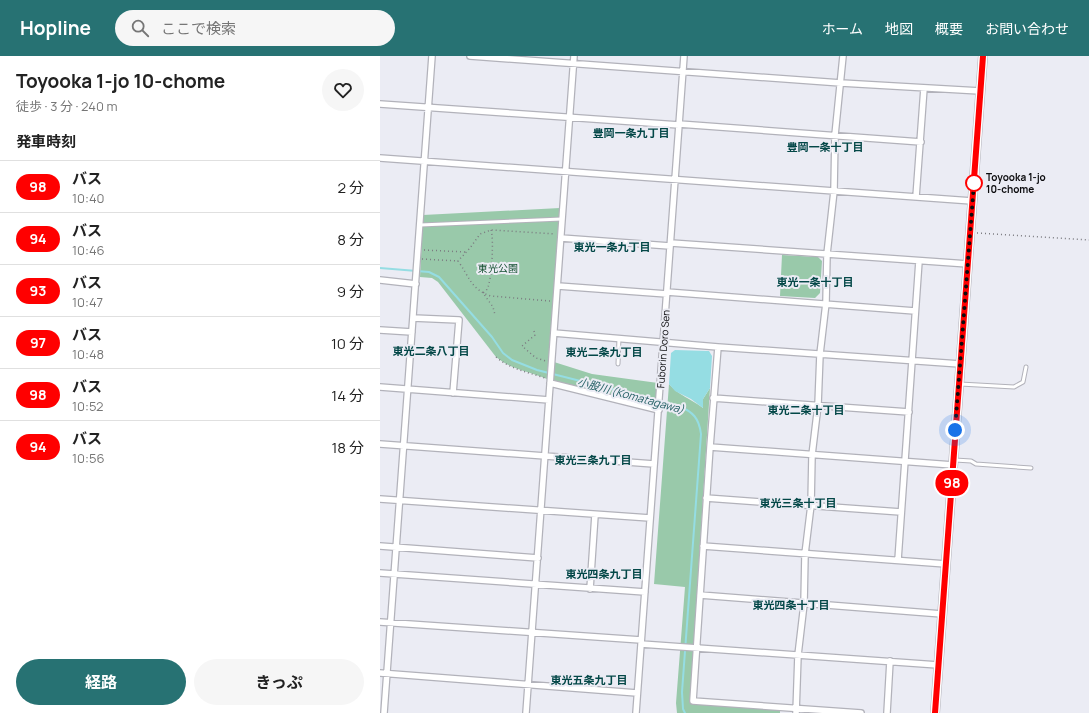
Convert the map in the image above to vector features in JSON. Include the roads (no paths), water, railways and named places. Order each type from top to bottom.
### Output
[{"type":"street","points":[[384,713],[432,56]]},
{"type":"street","points":[[470,56],[841,83],[980,91]]},
{"type":"street","points":[[526,713],[574,56]]},
{"type":"street","name":"Fuborin Doro Sen","points":[[636,713],[684,56]]},
{"type":"street","points":[[796,711],[798,655],[804,604],[805,554],[811,505],[812,455],[818,405],[820,354],[826,303],[827,254],[834,191],[835,135],[843,56]]},
{"type":"street","points":[[935,713],[983,56]]},
{"type":"street","points":[[916,197],[924,88]]},
{"type":"street","points":[[380,104],[921,142]]},
{"type":"street","points":[[380,158],[972,201]]},
{"type":"street","points":[[561,236],[670,245],[968,264]]},
{"type":"street","points":[[898,560],[919,261]]},
{"type":"street","points":[[380,280],[416,284]]},
{"type":"street","points":[[558,286],[826,303],[915,311]]},
{"type":"street","points":[[413,318],[459,320],[453,393]]},
{"type":"street","points":[[380,330],[412,332]]},
{"type":"street","points":[[554,333],[718,347],[960,364]]},
{"type":"street","points":[[718,347],[713,398],[700,595],[693,648],[693,701],[796,711],[861,713]]},
{"type":"street","points":[[550,381],[659,407]]},
{"type":"street","points":[[380,387],[549,400]]},
{"type":"street","points":[[713,398],[909,412]]},
{"type":"street","points":[[380,444],[654,464]]},
{"type":"street","points":[[710,447],[905,462],[953,463]]},
{"type":"street","points":[[380,498],[650,518]]},
{"type":"street","points":[[706,498],[901,512]]},
{"type":"street","points":[[590,589],[595,515]]},
{"type":"street","points":[[380,546],[538,558]]},
{"type":"street","points":[[703,546],[946,564]]},
{"type":"street","points":[[380,573],[645,592]]},
{"type":"street","points":[[700,595],[942,614]]},
{"type":"street","points":[[380,622],[641,642],[693,648],[938,665]]},
{"type":"street","points":[[887,713],[890,661]]},
{"type":"street","points":[[380,674],[637,692]]},
{"type":"lane","points":[[420,224],[562,219]]},
{"type":"lane","points":[[618,364],[619,338]]},
{"type":"lane","points":[[958,384],[1014,387],[1023,382],[1026,367]]},
{"type":"lane","points":[[953,463],[972,461],[976,464],[1031,468]]},
{"type":"water","points":[[675,350],[709,351],[712,356],[710,388],[703,399],[703,408],[691,399],[675,391],[669,384],[671,353]]},
{"type":"waterway","name":"小股川 (Komatagawa)","points":[[380,268],[429,272],[439,277],[492,337],[503,353],[512,360],[537,370],[679,406],[692,413],[697,420],[701,434],[682,692],[683,709],[685,713]]},
{"type":"place","name":"Toyooka 1-jo 10-chome","points":[[974,183]]},
{"type":"district","name":"豊岡一条九丁目","points":[[631,132]]},
{"type":"district","name":"豊岡一条十丁目","points":[[825,146]]},
{"type":"district","name":"東光一条九丁目","points":[[612,246]]},
{"type":"district","name":"東光一条十丁目","points":[[815,281]]},
{"type":"district","name":"東光二条八丁目","points":[[431,350]]},
{"type":"district","name":"東光二条九丁目","points":[[604,351]]},
{"type":"district","name":"東光二条十丁目","points":[[806,409]]},
{"type":"district","name":"東光三条九丁目","points":[[593,459]]},
{"type":"district","name":"東光三条十丁目","points":[[798,502]]},
{"type":"district","name":"東光四条九丁目","points":[[604,573]]},
{"type":"district","name":"東光四条十丁目","points":[[791,604]]},
{"type":"district","name":"東光五条九丁目","points":[[589,679]]},
{"type":"park label","name":"東光公園","points":[[498,268]]}]
